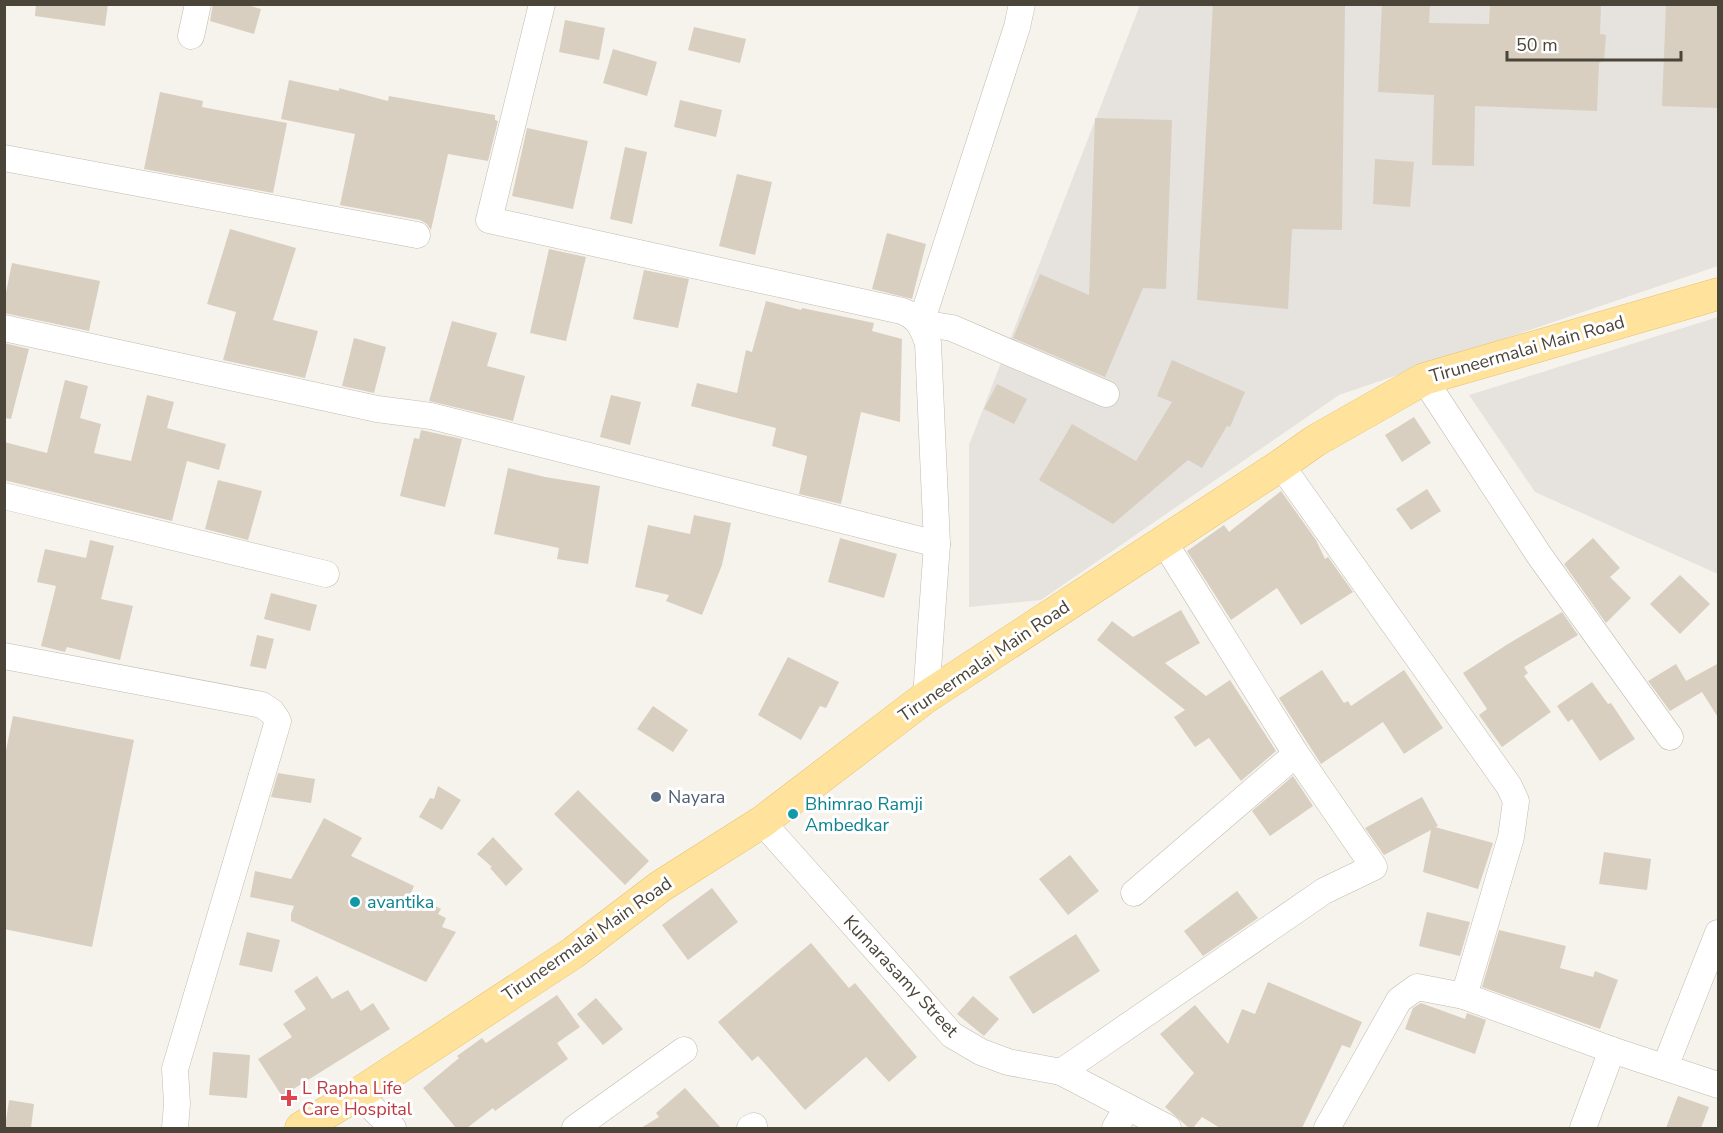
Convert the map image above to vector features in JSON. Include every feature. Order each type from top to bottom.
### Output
[{"type":"main road","name":"Tiruneermalai Main Road","points":[[301,1128],[358,1094],[573,953],[661,886],[762,822],[926,697],[1315,441],[1424,379],[1719,294]]},
{"type":"street","points":[[191,36],[198,4]]},
{"type":"street","points":[[542,4],[489,220],[902,311],[911,314],[921,324],[928,343],[937,544],[926,697]]},
{"type":"street","points":[[921,324],[1017,27],[1022,4]]},
{"type":"street","points":[[4,159],[417,235]]},
{"type":"street","points":[[921,324],[952,328],[1106,394]]},
{"type":"street","points":[[4,328],[377,409],[431,416],[937,544]]},
{"type":"street","points":[[1424,379],[1539,555],[1670,737]]},
{"type":"street","points":[[1281,465],[1509,786],[1516,801],[1511,837],[1464,996]]},
{"type":"street","points":[[4,496],[326,574]]},
{"type":"street","points":[[1061,1072],[1324,891],[1374,867],[1296,754],[1234,651],[1164,542]]},
{"type":"street","points":[[4,656],[262,705],[272,711],[278,721],[175,1069],[177,1104],[174,1128]]},
{"type":"street","points":[[1134,893],[1296,754]]},
{"type":"street","name":"Kumarasamy Street","points":[[762,822],[952,1035],[981,1052],[1008,1062],[1061,1072],[1121,1118],[1168,1128]]},
{"type":"street","points":[[1665,1067],[1719,933]]},
{"type":"street","points":[[1328,1128],[1399,1000],[1417,987],[1464,996],[1612,1050],[1719,1084]]},
{"type":"street","points":[[575,1128],[684,1050]]},
{"type":"street","points":[[1583,1128],[1612,1050]]},
{"type":"street","points":[[358,1094],[393,1128]]},
{"type":"shaded area","points":[[1140,5],[1718,5],[1718,266],[1339,395],[1041,600],[969,607],[969,445]]},
{"type":"shaded area","points":[[1718,317],[1718,574],[1535,492],[1469,395]]},
{"type":"building","points":[[36,4],[108,4],[105,26],[35,16]]},
{"type":"building","points":[[213,4],[244,4],[261,9],[254,34],[210,21]]},
{"type":"building","points":[[1213,4],[1345,4],[1342,230],[1292,229],[1288,309],[1197,300]]},
{"type":"building","points":[[1382,4],[1430,4],[1429,23],[1489,24],[1490,4],[1601,4],[1600,34],[1606,35],[1604,61],[1599,63],[1597,111],[1475,106],[1474,166],[1432,165],[1434,95],[1378,92]]},
{"type":"building","points":[[1666,4],[1719,4],[1719,108],[1662,106]]},
{"type":"building","points":[[565,20],[605,28],[599,60],[559,52]]},
{"type":"building","points":[[694,27],[746,39],[740,63],[688,50]]},
{"type":"building","points":[[613,49],[657,62],[647,96],[603,83]]},
{"type":"building","points":[[289,80],[339,91],[339,88],[388,101],[389,96],[495,115],[495,120],[498,121],[488,161],[448,154],[431,230],[420,220],[340,205],[355,134],[281,119]]},
{"type":"building","points":[[160,92],[203,101],[202,107],[287,123],[273,193],[144,169]]},
{"type":"building","points":[[680,100],[722,110],[716,137],[674,127]]},
{"type":"building","points":[[1095,118],[1172,120],[1166,289],[1143,288],[1105,377],[1013,338],[1040,274],[1089,295]]},
{"type":"building","points":[[527,128],[588,141],[573,209],[512,196]]},
{"type":"building","points":[[625,147],[647,152],[632,224],[610,219]]},
{"type":"building","points":[[1375,159],[1414,162],[1410,207],[1373,204]]},
{"type":"building","points":[[737,174],[772,182],[755,255],[719,246]]},
{"type":"building","points":[[230,229],[296,248],[273,320],[318,331],[305,378],[223,360],[236,312],[207,304]]},
{"type":"building","points":[[887,233],[926,244],[912,299],[872,289]]},
{"type":"building","points":[[549,249],[586,257],[566,341],[530,333]]},
{"type":"building","points":[[12,263],[100,281],[89,331],[4,313]]},
{"type":"building","points":[[644,270],[689,279],[678,328],[633,319]]},
{"type":"building","points":[[766,301],[801,310],[802,308],[874,323],[872,331],[902,339],[900,422],[861,412],[841,504],[799,494],[807,456],[772,446],[776,428],[691,406],[697,383],[737,393],[746,350],[752,352]]},
{"type":"building","points":[[452,321],[497,333],[487,366],[525,376],[513,421],[429,401]]},
{"type":"building","points":[[354,338],[386,347],[374,393],[342,386]]},
{"type":"building","points":[[4,343],[29,349],[11,419],[4,418]]},
{"type":"building","points":[[1172,360],[1245,392],[1230,427],[1227,426],[1202,468],[1188,460],[1113,524],[1039,480],[1072,424],[1136,461],[1172,402],[1157,396]]},
{"type":"building","points":[[65,380],[88,386],[80,418],[101,424],[94,453],[131,461],[147,395],[174,402],[167,428],[226,444],[219,470],[187,461],[172,521],[4,480],[4,442],[47,453]]},
{"type":"building","points":[[997,384],[1027,399],[1014,424],[984,409]]},
{"type":"building","points":[[611,395],[641,402],[630,445],[600,437]]},
{"type":"building","points":[[1414,417],[1431,443],[1402,462],[1385,435]]},
{"type":"building","points":[[421,430],[462,439],[445,507],[400,496],[414,438],[419,439]]},
{"type":"building","points":[[508,468],[600,486],[588,564],[557,559],[559,548],[494,534]]},
{"type":"building","points":[[218,480],[262,491],[248,540],[205,529]]},
{"type":"building","points":[[1427,489],[1441,511],[1411,530],[1396,509]]},
{"type":"building","points":[[1281,491],[1316,540],[1325,559],[1328,557],[1353,592],[1301,625],[1277,588],[1231,620],[1187,551],[1224,525],[1229,532]]},
{"type":"building","points":[[694,515],[731,523],[722,565],[702,615],[666,601],[669,595],[635,587],[648,525],[690,534]]},
{"type":"building","points":[[840,538],[897,554],[884,598],[828,582]]},
{"type":"building","points":[[1593,538],[1620,568],[1610,577],[1631,598],[1606,623],[1564,564]]},
{"type":"building","points":[[90,540],[114,546],[101,599],[133,606],[120,660],[67,647],[65,652],[41,646],[56,586],[37,582],[45,549],[86,558]]},
{"type":"building","points":[[1680,575],[1710,604],[1680,634],[1650,604]]},
{"type":"building","points":[[271,593],[317,605],[310,631],[264,619]]},
{"type":"building","points":[[1181,610],[1200,643],[1165,663],[1206,696],[1230,680],[1276,751],[1241,781],[1209,738],[1195,747],[1174,717],[1185,710],[1097,640],[1112,621],[1133,637]]},
{"type":"building","points":[[1562,612],[1578,635],[1524,667],[1528,673],[1524,676],[1551,712],[1502,747],[1479,715],[1487,709],[1463,673]]},
{"type":"building","points":[[257,635],[274,639],[266,669],[250,666]]},
{"type":"building","points":[[788,657],[839,682],[826,708],[820,706],[801,740],[758,715]]},
{"type":"building","points":[[1719,663],[1719,719],[1702,692],[1670,711],[1648,681],[1676,664],[1686,681]]},
{"type":"building","points":[[1322,670],[1344,703],[1348,701],[1351,706],[1404,670],[1443,728],[1404,754],[1383,722],[1321,764],[1279,698]]},
{"type":"building","points":[[1592,682],[1608,704],[1611,703],[1635,739],[1600,761],[1572,719],[1568,722],[1557,706]]},
{"type":"building","points":[[653,706],[688,730],[673,752],[637,729]]},
{"type":"building","points":[[13,716],[134,740],[92,947],[4,929],[4,760]]},
{"type":"building","points":[[278,773],[315,779],[311,803],[271,797]]},
{"type":"building","points":[[1293,776],[1313,806],[1270,836],[1252,811]]},
{"type":"building","points":[[438,786],[461,800],[442,830],[419,817],[430,798],[434,799]]},
{"type":"building","points":[[578,790],[649,861],[625,885],[554,814]]},
{"type":"building","points":[[1422,797],[1438,826],[1435,827],[1493,843],[1478,889],[1423,872],[1431,830],[1384,855],[1365,828]]},
{"type":"building","name":"avantika","points":[[324,818],[362,838],[351,856],[414,886],[411,893],[441,909],[438,914],[446,918],[442,927],[456,932],[426,982],[291,921],[294,906],[250,897],[255,871],[291,879]]},
{"type":"building","points":[[493,837],[523,869],[506,886],[490,868],[492,867],[477,854]]},
{"type":"building","points":[[1604,852],[1651,859],[1647,890],[1599,884]]},
{"type":"building","points":[[1070,855],[1099,891],[1068,915],[1039,879]]},
{"type":"building","points":[[712,888],[738,922],[688,960],[662,925]]},
{"type":"building","points":[[1237,891],[1258,918],[1203,956],[1184,931]]},
{"type":"building","points":[[1427,912],[1470,922],[1460,956],[1419,946]]},
{"type":"building","points":[[1499,930],[1566,946],[1560,968],[1593,977],[1595,971],[1618,980],[1600,1029],[1482,987]]},
{"type":"building","points":[[247,932],[280,940],[272,972],[239,965]]},
{"type":"building","points":[[1076,934],[1100,971],[1033,1014],[1009,977]]},
{"type":"building","points":[[811,943],[849,988],[855,983],[917,1057],[889,1082],[866,1057],[805,1110],[758,1056],[752,1061],[718,1022]]},
{"type":"building","points":[[317,976],[332,999],[348,990],[361,1011],[373,1003],[390,1029],[282,1096],[258,1059],[292,1037],[283,1024],[306,1009],[294,991]]},
{"type":"building","points":[[1268,982],[1362,1022],[1350,1048],[1342,1045],[1302,1128],[1220,1128],[1202,1117],[1193,1128],[1189,1128],[1165,1107],[1194,1073],[1160,1034],[1195,1005],[1228,1044],[1242,1009],[1255,1014]]},
{"type":"building","points":[[557,995],[580,1027],[557,1043],[568,1059],[495,1111],[493,1108],[467,1128],[456,1128],[423,1088],[459,1058],[457,1056],[482,1038],[486,1043]]},
{"type":"building","points":[[973,996],[999,1019],[984,1036],[957,1014]]},
{"type":"building","points":[[596,998],[623,1029],[603,1045],[577,1014]]},
{"type":"building","points":[[1421,1003],[1465,1019],[1467,1013],[1486,1020],[1475,1054],[1405,1029],[1413,1008]]},
{"type":"building","points":[[213,1052],[250,1055],[247,1098],[209,1095]]},
{"type":"building","points":[[685,1088],[721,1128],[641,1128],[659,1117],[656,1113]]},
{"type":"building","points":[[1678,1096],[1709,1107],[1701,1128],[1666,1128]]},
{"type":"building","points":[[9,1100],[34,1104],[31,1128],[5,1128]]},
{"type":"place","name":"Nayara","points":[[656,797]]},
{"type":"place","name":"Bhimrao Ramji Ambedkar","points":[[793,814]]},
{"type":"place","name":"avantika","points":[[355,902]]},
{"type":"place","name":"L Rapha Life Care Hospital","points":[[289,1098]]}]
